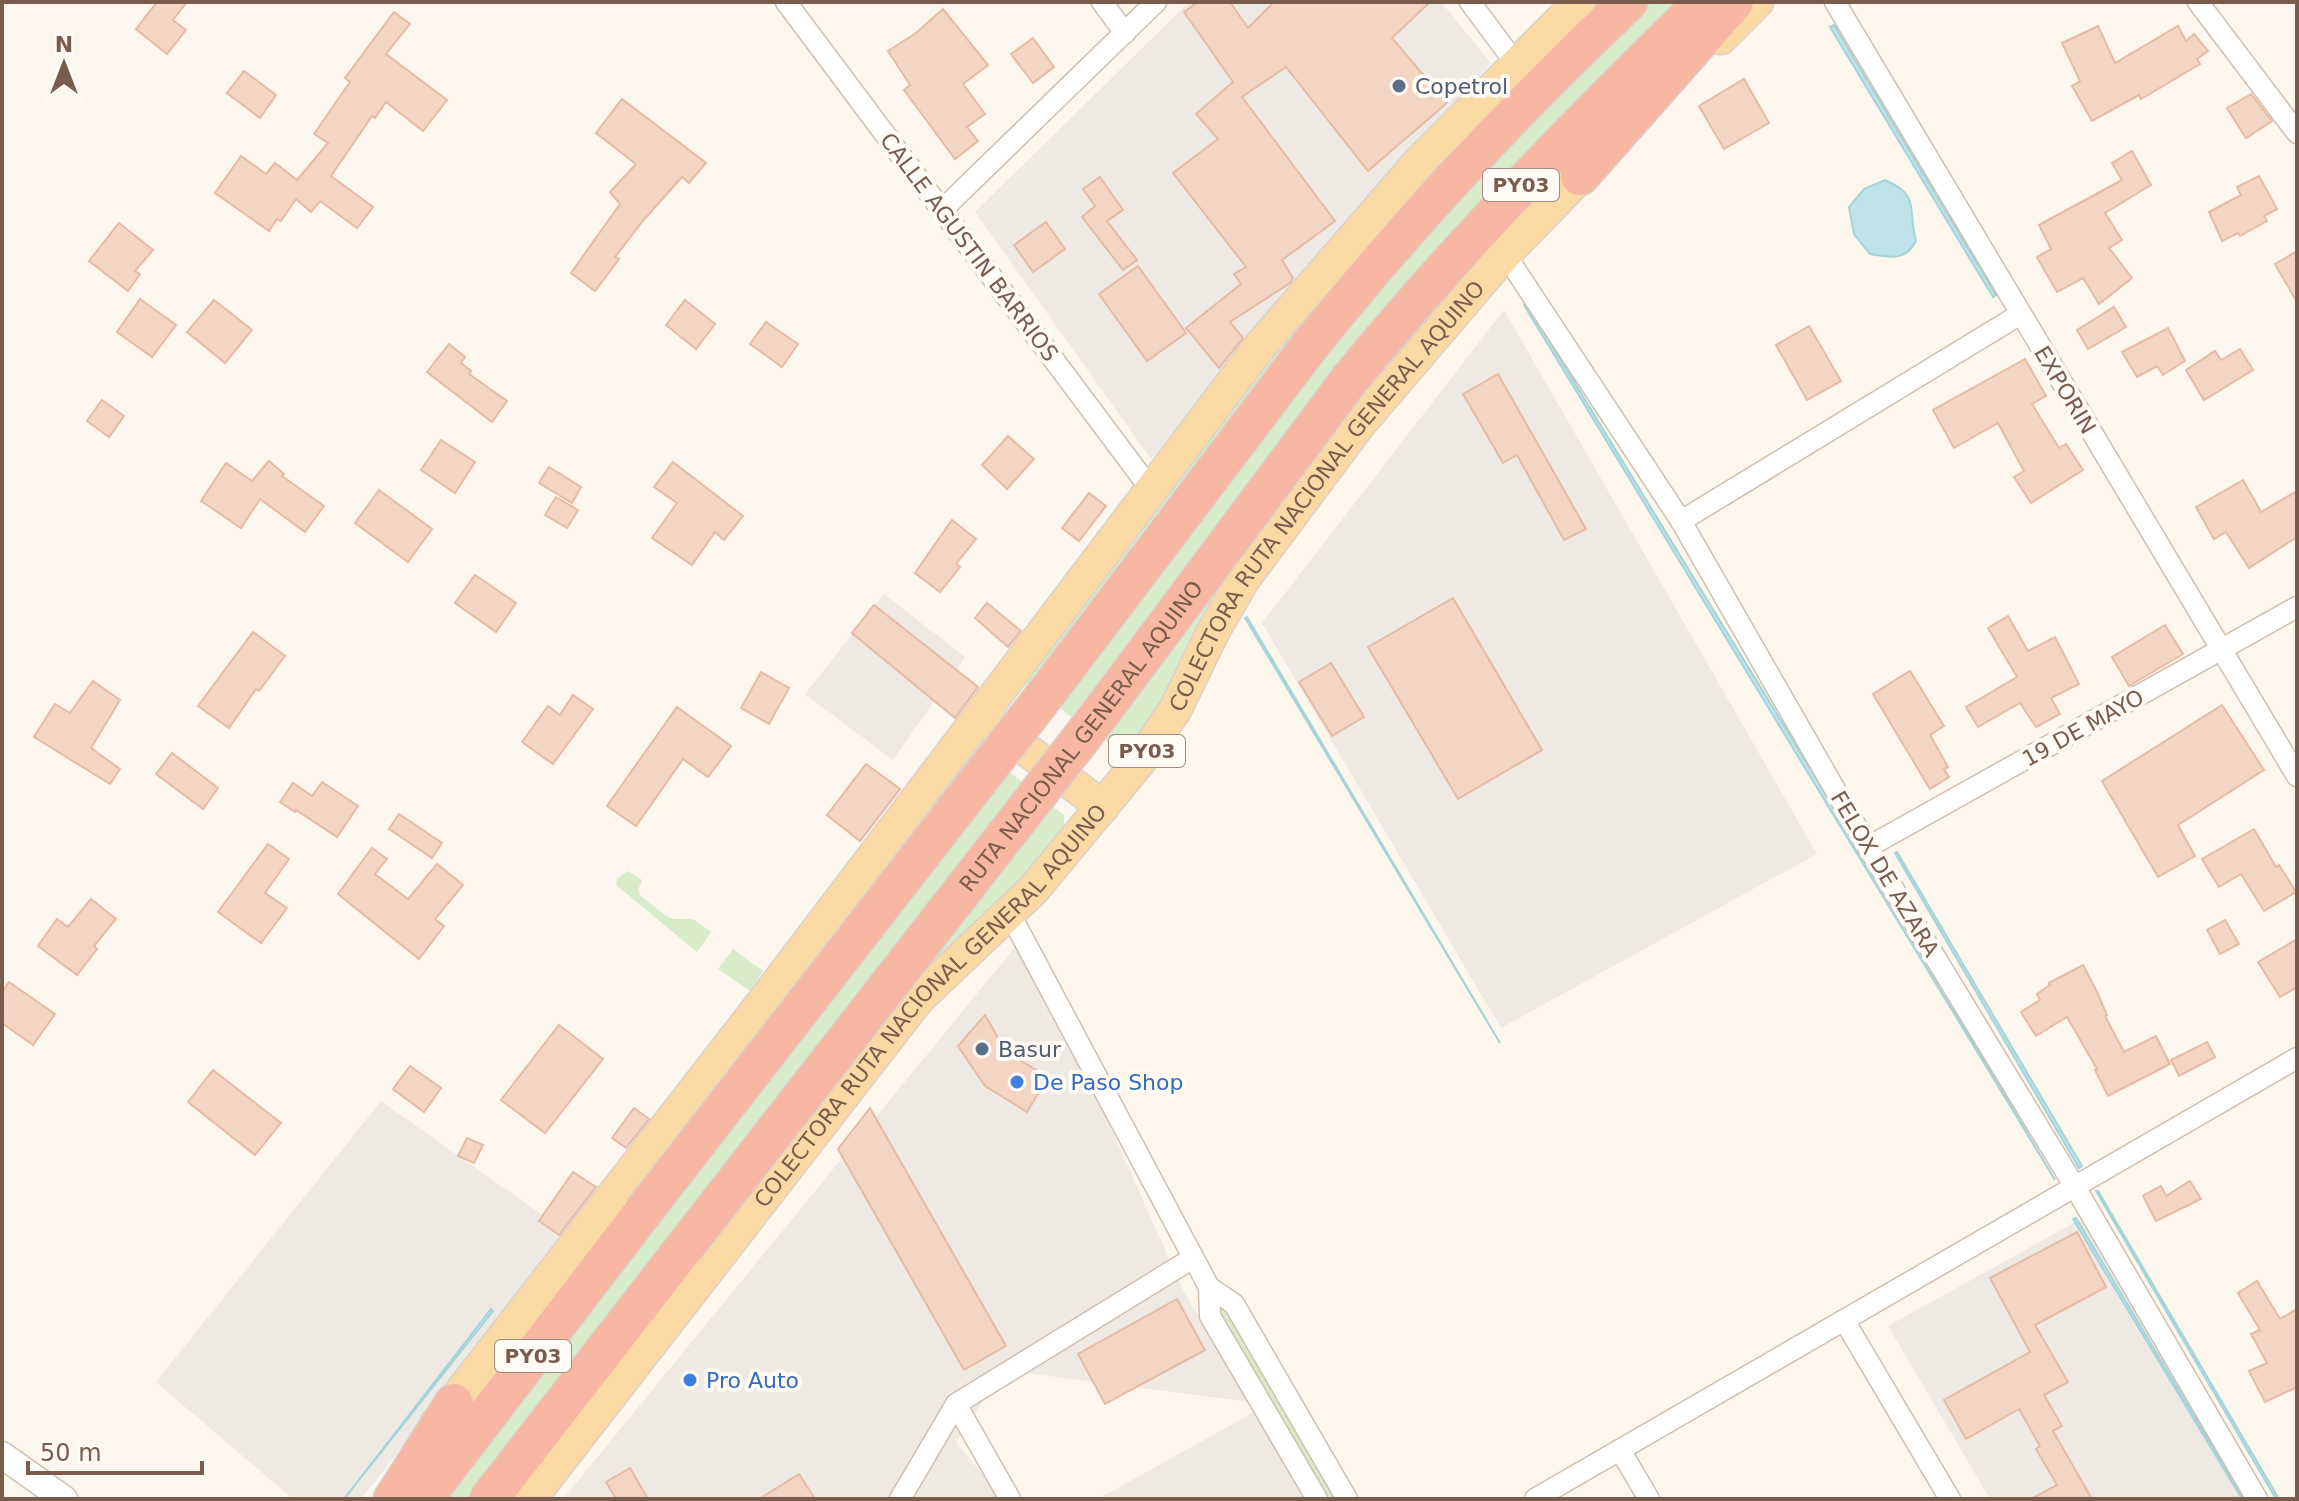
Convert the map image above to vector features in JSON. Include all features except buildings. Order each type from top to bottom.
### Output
[{"type":"highway","name":"PY03","points":[[423,1499],[1055,682],[1308,348],[1386,253],[1457,174],[1628,2]]},
{"type":"highway","name":"RUTA NACIONAL GENERAL AQUINO","points":[[489,1499],[1100,714],[1350,379],[1483,224],[1704,2]]},
{"type":"highway","points":[[1580,176],[1734,2]]},
{"type":"highway","points":[[393,1499],[454,1403]]},
{"type":"main road","name":"PY03","points":[[376,1499],[454,1403],[767,997],[1261,345],[1421,160],[1579,2]]},
{"type":"main road","name":"COLECTORA RUTA NACIONAL GENERAL AQUINO","points":[[530,1499],[918,999],[1010,914],[1103,807],[1175,710],[1213,632],[1243,580],[1366,415],[1505,254],[1757,2]]},
{"type":"main road","points":[[979,715],[1103,807]]},
{"type":"street","name":"CALLE AGUSTIN BARRIOS","points":[[786,2],[1152,491]]},
{"type":"street","points":[[1102,2],[1125,33]]},
{"type":"street","points":[[942,210],[1156,2]]},
{"type":"street","points":[[1470,2],[1516,64]]},
{"type":"street","name":"EXPORIN","points":[[1835,2],[2019,315],[2297,776]]},
{"type":"street","points":[[2198,2],[2297,133]]},
{"type":"street","name":"FELOX DE AZARA","points":[[1505,254],[1681,521],[1868,847],[2075,1187],[2257,1499]]},
{"type":"street","points":[[1681,521],[2019,315]]},
{"type":"street","name":"19 DE MAYO","points":[[1868,847],[2297,607]]},
{"type":"street","points":[[1010,914],[1209,1287],[1234,1304],[1347,1499]]},
{"type":"street","points":[[1535,1499],[2297,1058]]},
{"type":"street","points":[[900,1499],[956,1404],[1193,1258]]},
{"type":"street","points":[[1209,1287],[1210,1316],[1317,1499]]},
{"type":"street","points":[[1844,1320],[1950,1499]]},
{"type":"street","points":[[956,1404],[1010,1499]]},
{"type":"street","points":[[1620,1450],[1649,1499]]},
{"type":"street","points":[[2,1455],[64,1499]]},
{"type":"shaded area","points":[[1189,2],[1441,2],[1491,63],[1318,258],[1151,459],[975,212]]},
{"type":"shaded area","points":[[1504,310],[1817,854],[1501,1028],[1262,623]]},
{"type":"shaded area","points":[[884,594],[965,657],[893,760],[805,694]]},
{"type":"shaded area","points":[[1025,935],[1184,1292],[1250,1402],[1003,1370],[956,1442],[1003,1499],[563,1499]]},
{"type":"shaded area","points":[[381,1101],[569,1234],[361,1499],[293,1499],[156,1382]]},
{"type":"shaded area","points":[[2081,1219],[2241,1499],[1990,1499],[1888,1326]]},
{"type":"shaded area","points":[[1263,1407],[1316,1499],[1098,1499]]},
{"type":"green space","points":[[1594,2],[1604,2],[1030,686],[1019,677],[1371,230]]},
{"type":"green space","points":[[1649,2],[1689,2],[1076,721],[1055,704],[1272,417],[1458,192]]},
{"type":"green space","points":[[1583,146],[1125,756],[1103,739],[1418,318]]},
{"type":"green space","points":[[1005,772],[1025,784],[477,1499],[438,1499]]},
{"type":"green space","points":[[1051,806],[1064,814],[1064,830],[692,1269]]},
{"type":"green space","points":[[628,871],[642,880],[638,890],[641,896],[666,916],[693,919],[711,932],[697,952],[616,885],[617,879]]},
{"type":"green space","points":[[733,949],[763,971],[750,991],[718,969]]},
{"type":"green space","points":[[1220,1305],[1336,1499],[1330,1499],[1218,1308]]},
{"type":"water","points":[[1834,25],[1996,295],[1993,297],[1830,27]]},
{"type":"water","points":[[1885,180],[1904,192],[1911,204],[1916,241],[1902,255],[1870,254],[1854,234],[1849,207],[1864,189]]},
{"type":"water","points":[[1526,303],[1858,847],[2055,1180],[1524,305]]},
{"type":"water","points":[[1247,617],[1500,1043],[1245,618]]},
{"type":"water","points":[[1895,853],[2082,1166],[2079,1168]]},
{"type":"water","points":[[2098,1191],[2279,1499],[2276,1499]]},
{"type":"water","points":[[2076,1218],[2244,1499],[2073,1219]]},
{"type":"water","points":[[491,1309],[493,1311],[344,1499]]},
{"type":"place","name":"Copetrol","points":[[1399,86]]},
{"type":"place","name":"Basur","points":[[982,1049]]},
{"type":"place","name":"De Paso Shop","points":[[1017,1082]]},
{"type":"place","name":"Pro Auto","points":[[690,1380]]}]
